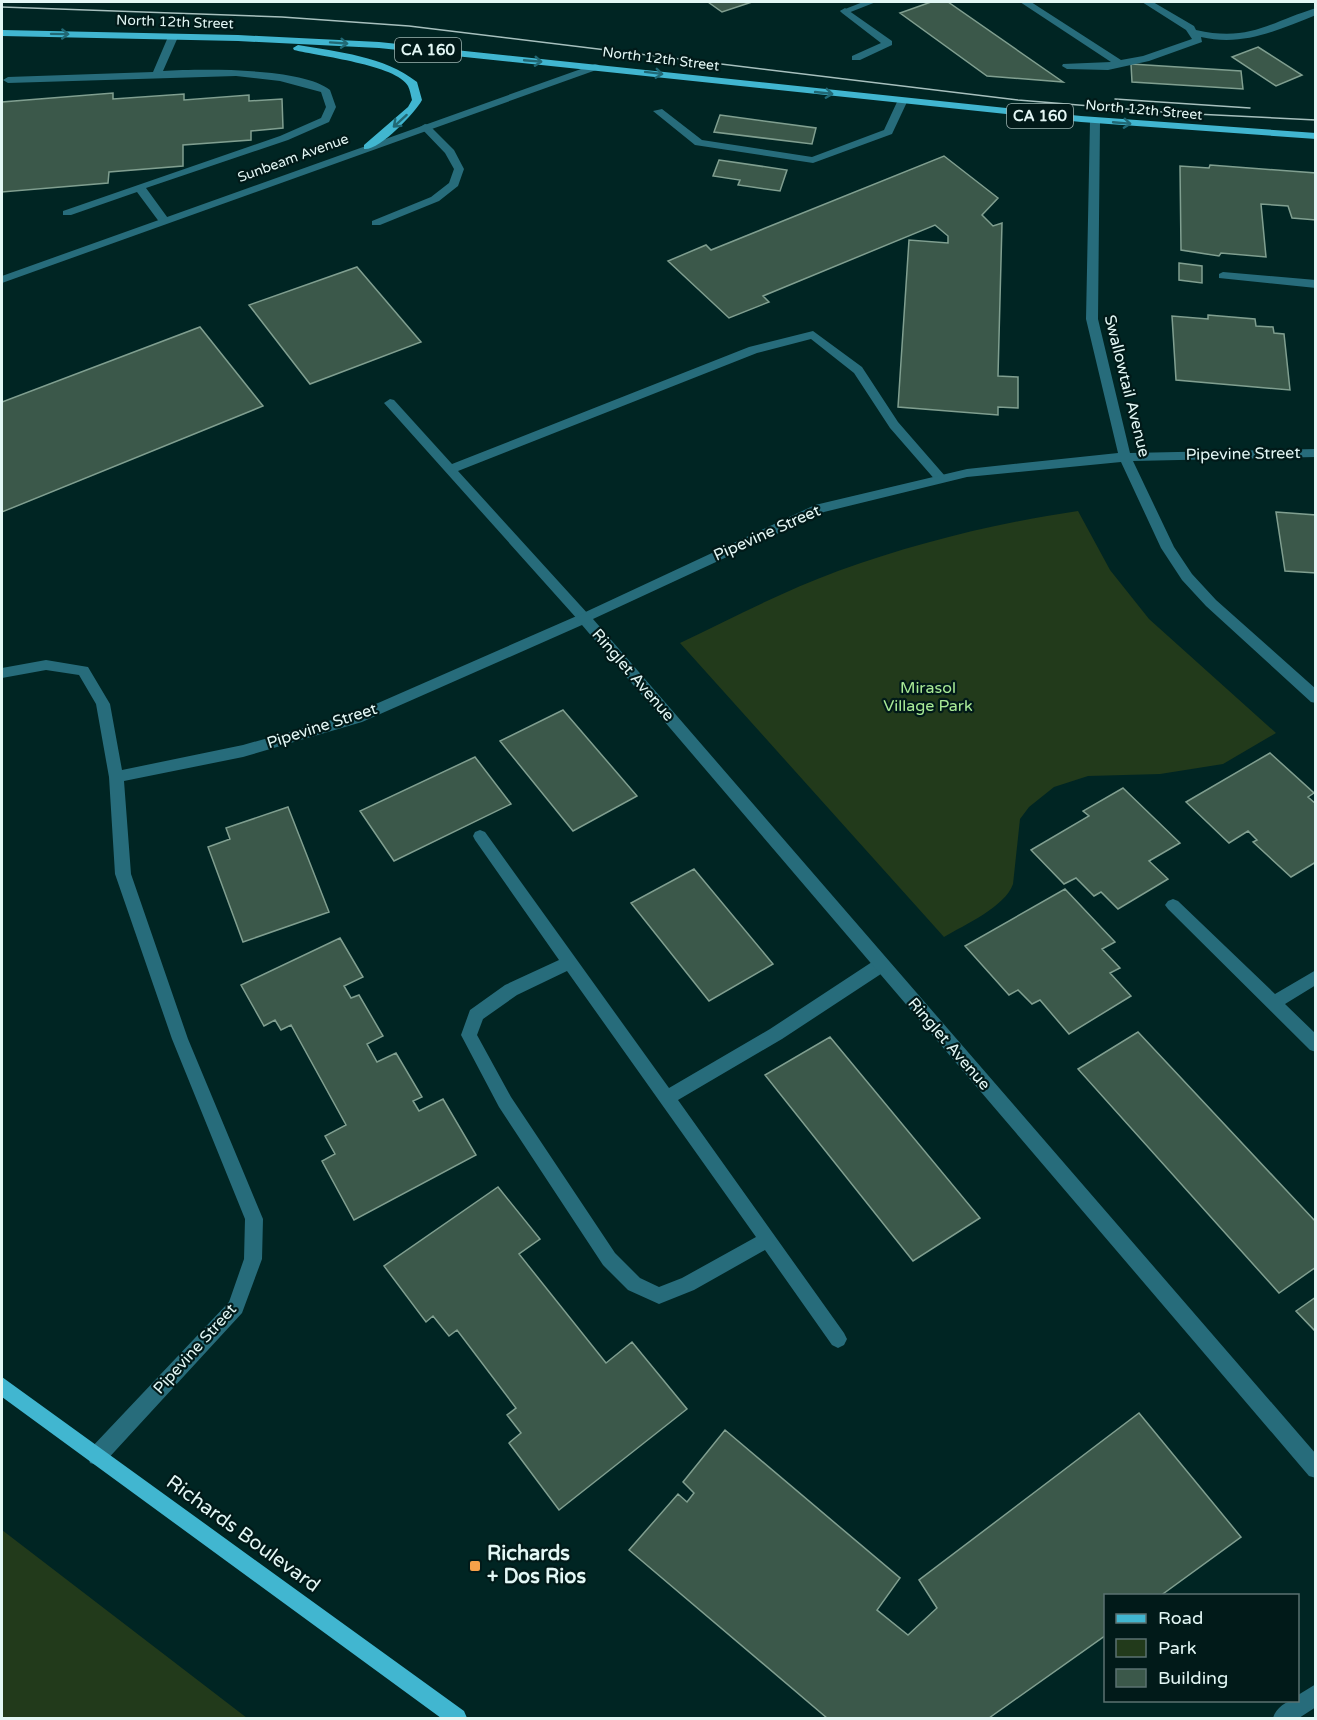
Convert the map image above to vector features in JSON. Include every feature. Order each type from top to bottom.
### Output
[{"type":"main road","name":"North 12th Street","points":[[2,33],[260,39],[378,45],[1095,121],[1186,129],[1316,136]]},
{"type":"main road","points":[[260,39],[367,63],[408,78],[417,92],[417,100],[412,109],[368,147]]},
{"type":"main road","name":"Richards Boulevard","points":[[2,1386],[457,1719]]},
{"type":"street","points":[[856,58],[888,43],[845,11],[871,2]]},
{"type":"street","points":[[1025,2],[1119,63]]},
{"type":"street","points":[[1067,66],[1108,67],[1145,59],[1198,40],[1192,32],[1148,2]]},
{"type":"street","points":[[1192,32],[1220,38],[1254,36],[1316,11]]},
{"type":"street","points":[[157,74],[173,37]]},
{"type":"street","name":"Sunbeam Avenue","points":[[2,280],[596,67]]},
{"type":"street","points":[[8,80],[157,74],[260,73],[295,79],[326,90],[330,107],[325,120],[284,138],[67,213]]},
{"type":"street","points":[[658,111],[699,143],[813,160],[888,132],[902,102]]},
{"type":"street","name":"Swallowtail Avenue","points":[[1095,121],[1092,319],[1125,457],[1168,548],[1187,577],[1211,603],[1316,698]]},
{"type":"street","points":[[376,223],[435,199],[454,184],[459,169],[450,152],[425,127]]},
{"type":"street","points":[[139,187],[164,221]]},
{"type":"street","points":[[1223,276],[1316,284]]},
{"type":"street","points":[[451,469],[753,350],[813,335],[858,370],[894,425],[941,479]]},
{"type":"street","name":"Ringlet Avenue","points":[[390,403],[584,618],[880,965],[1316,1469]]},
{"type":"street","name":"Pipevine Street","points":[[97,1456],[236,1307],[253,1259],[254,1219],[180,1040],[123,874],[116,777],[243,751],[357,718],[584,618],[820,508],[967,473],[1125,457],[1316,453]]},
{"type":"street","points":[[2,673],[46,665],[83,671],[103,704],[116,777]]},
{"type":"street","points":[[480,836],[838,1339]]},
{"type":"street","points":[[1173,905],[1316,1045]]},
{"type":"street","points":[[570,962],[511,990],[476,1015],[469,1035],[505,1102],[609,1259],[634,1284],[659,1296],[688,1284],[767,1240]]},
{"type":"street","points":[[667,1098],[776,1034],[880,965]]},
{"type":"street","points":[[1274,1004],[1316,976]]},
{"type":"street","points":[[1283,1719],[1316,1694]]},
{"type":"green space","name":"Mirasol Village Park","points":[[1078,511],[1110,570],[1149,619],[1276,733],[1223,764],[1160,774],[1088,776],[1054,787],[1029,807],[1020,819],[1013,884],[1009,892],[983,915],[944,937],[680,643],[798,587],[867,561],[987,528]]},
{"type":"green space","points":[[2,1530],[247,1718],[2,1718]]},
{"type":"building","points":[[708,2],[752,2],[722,12]]},
{"type":"building","points":[[931,2],[948,2],[1063,82],[987,76],[900,13]]},
{"type":"building","points":[[1258,47],[1302,75],[1276,86],[1232,57]]},
{"type":"building","points":[[1131,64],[1241,71],[1243,89],[1132,82]]},
{"type":"building","points":[[113,93],[113,99],[184,94],[184,100],[249,95],[249,101],[282,99],[283,128],[251,131],[251,140],[183,145],[183,166],[109,172],[108,183],[2,192],[2,102]]},
{"type":"building","points":[[720,115],[816,128],[812,144],[714,132]]},
{"type":"building","points":[[944,156],[998,198],[982,215],[993,226],[1002,223],[998,376],[1018,377],[1018,408],[998,407],[998,415],[898,407],[909,240],[948,243],[948,236],[935,225],[763,296],[769,302],[729,318],[668,261],[706,245],[711,250]]},
{"type":"building","points":[[719,160],[787,170],[780,191],[738,185],[740,180],[713,176]]},
{"type":"building","points":[[1210,165],[1316,173],[1316,220],[1292,218],[1288,206],[1261,204],[1266,257],[1221,253],[1219,256],[1181,250],[1180,166],[1209,168]]},
{"type":"building","points":[[1179,263],[1202,266],[1202,283],[1179,280]]},
{"type":"building","points":[[357,267],[421,342],[310,384],[249,305]]},
{"type":"building","points":[[1208,315],[1255,319],[1256,326],[1273,327],[1274,333],[1284,334],[1290,390],[1176,380],[1172,316],[1208,319]]},
{"type":"building","points":[[200,327],[263,406],[2,512],[2,402]]},
{"type":"building","points":[[1276,512],[1316,515],[1316,573],[1285,571]]},
{"type":"building","points":[[563,710],[637,796],[573,831],[500,741]]},
{"type":"building","points":[[1270,753],[1314,793],[1308,797],[1316,804],[1316,862],[1291,877],[1253,842],[1257,840],[1248,831],[1229,843],[1186,802]]},
{"type":"building","points":[[475,757],[511,804],[394,861],[360,811]]},
{"type":"building","points":[[1123,788],[1180,843],[1149,861],[1168,879],[1118,909],[1101,892],[1094,896],[1076,878],[1064,884],[1031,850],[1089,816],[1083,811]]},
{"type":"building","points":[[288,807],[329,912],[243,942],[208,847],[230,839],[226,828]]},
{"type":"building","points":[[694,869],[773,964],[709,1001],[631,903]]},
{"type":"building","points":[[1065,889],[1115,942],[1102,949],[1120,968],[1110,973],[1131,996],[1069,1034],[1040,1000],[1032,1004],[1018,990],[1009,995],[965,946]]},
{"type":"building","points":[[340,938],[363,977],[344,986],[351,998],[359,995],[383,1036],[367,1044],[377,1062],[396,1053],[422,1097],[413,1101],[419,1111],[443,1099],[476,1155],[354,1220],[322,1161],[335,1154],[325,1136],[346,1125],[291,1025],[281,1030],[275,1020],[264,1026],[241,985]]},
{"type":"building","points":[[1138,1032],[1316,1222],[1316,1267],[1279,1293],[1078,1069]]},
{"type":"building","points":[[830,1037],[980,1218],[913,1261],[765,1075]]},
{"type":"building","points":[[498,1187],[540,1239],[519,1254],[606,1363],[632,1342],[687,1409],[559,1510],[509,1443],[521,1433],[507,1415],[516,1408],[457,1330],[449,1336],[433,1316],[426,1322],[384,1266]]},
{"type":"building","points":[[1316,1297],[1316,1332],[1296,1311]]},
{"type":"building","points":[[1139,1413],[1241,1537],[1163,1594],[1104,1594],[1104,1636],[989,1718],[827,1718],[629,1550],[678,1494],[687,1502],[694,1493],[683,1482],[725,1430],[900,1578],[877,1610],[908,1635],[937,1608],[919,1580]]},
{"type":"tram line","points":[[2,7],[282,17],[409,26],[1018,100],[1175,113],[1316,120]]},
{"type":"tram line","points":[[1115,99],[1250,108]]},
{"type":"place","name":"Richards + Dos Rios","points":[[475,1566]]}]
